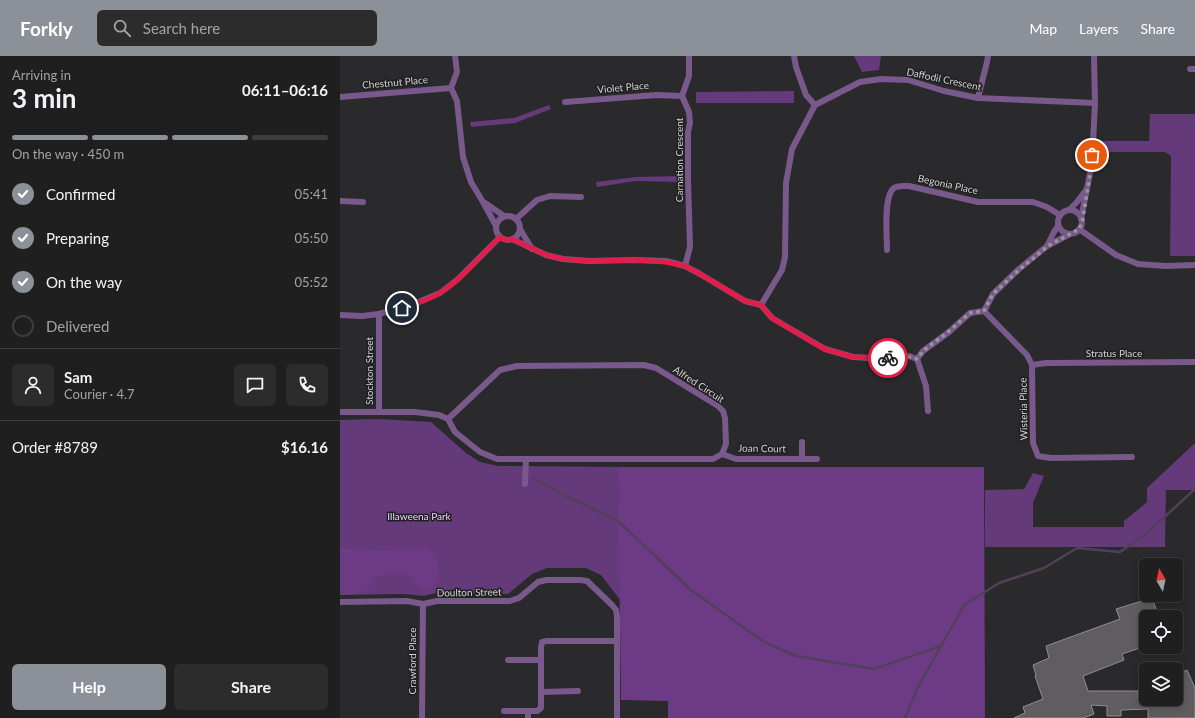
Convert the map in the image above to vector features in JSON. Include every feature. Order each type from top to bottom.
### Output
[{"type":"street","points":[[455,56],[457,72],[451,88],[457,101],[463,157],[471,182],[496,226]]},
{"type":"street","points":[[682,96],[689,76],[689,56]]},
{"type":"street","points":[[761,305],[782,270],[785,257],[786,183],[792,148],[815,105],[806,95],[796,67],[794,56]]},
{"type":"street","points":[[978,98],[988,56]]},
{"type":"street","points":[[917,359],[923,351],[970,313],[984,311],[993,294],[1048,246],[1079,229],[1082,223],[1081,219],[1092,163],[1095,102],[1094,56]]},
{"type":"street","name":"Daffodil Crescent","points":[[815,105],[860,82],[881,79],[908,80],[944,91],[978,98],[1095,102]]},
{"type":"street","name":"Chestnut Place","points":[[340,97],[451,88]]},
{"type":"street","name":"Violet Place","points":[[565,102],[657,95],[682,96]]},
{"type":"street","name":"Carnation Crescent","points":[[682,96],[689,112],[690,123],[688,132],[690,247],[685,266]]},
{"type":"street","name":"Begonia Place","points":[[887,250],[887,202],[890,193],[894,188],[901,186],[909,186],[978,202],[1033,202],[1047,207],[1060,215]]},
{"type":"street","points":[[1048,246],[1058,226],[1060,215],[1069,210],[1087,189]]},
{"type":"street","points":[[516,219],[537,200],[550,196],[581,197]]},
{"type":"street","points":[[340,201],[363,202]]},
{"type":"street","points":[[483,202],[504,216],[511,216],[516,219],[520,229],[532,248]]},
{"type":"street","points":[[1069,210],[1076,211],[1081,219]]},
{"type":"street","points":[[504,216],[499,220],[496,226],[496,232],[500,237],[506,240],[512,239],[518,235],[520,229]]},
{"type":"street","points":[[1058,226],[1063,231],[1070,234]]},
{"type":"street","points":[[1079,229],[1116,255],[1138,264],[1164,266],[1195,265]]},
{"type":"street","points":[[340,315],[362,316],[379,314],[414,304],[440,293],[458,279],[500,237]]},
{"type":"street","points":[[512,239],[546,255],[563,259],[589,261],[660,261],[685,266],[745,301],[761,305],[772,318],[824,349],[853,357],[886,359],[899,356],[909,356],[917,359]]},
{"type":"street","name":"Wisteria Place","points":[[984,311],[1027,355],[1032,365],[1033,443],[1038,456],[1051,458],[1132,456]]},
{"type":"street","name":"Stockton Street","points":[[340,412],[379,412],[379,314]]},
{"type":"street","points":[[917,359],[926,386],[928,411]]},
{"type":"street","name":"Stratus Place","points":[[1032,365],[1046,363],[1195,362]]},
{"type":"street","name":"Alfred Circuit","points":[[448,419],[500,370],[517,366],[644,365],[656,368],[718,406],[725,418],[726,444],[722,454]]},
{"type":"street","points":[[379,412],[415,412],[438,415],[448,419],[455,432],[480,452],[497,459],[713,459],[722,454]]},
{"type":"street","points":[[802,442],[802,459]]},
{"type":"street","name":"Joan Court","points":[[722,454],[736,459],[817,460]]},
{"type":"street","points":[[525,484],[526,459]]},
{"type":"street","name":"Doulton Street","points":[[340,602],[407,602],[423,604],[437,601],[510,601],[519,598],[538,582],[546,580],[587,581],[616,610],[618,616],[617,718]]},
{"type":"street","name":"Crawford Place","points":[[422,718],[423,604]]},
{"type":"street","points":[[504,711],[528,715],[538,711],[541,708],[540,647],[542,642],[617,641]]},
{"type":"street","points":[[508,660],[541,660]]},
{"type":"street","points":[[541,692],[578,691]]},
{"type":"green space","points":[[854,56],[881,56],[879,70],[862,72]]},
{"type":"green space","points":[[794,91],[794,103],[696,103],[696,92]]},
{"type":"green space","points":[[549,105],[551,109],[515,123],[471,127],[470,122],[514,118]]},
{"type":"green space","points":[[1150,114],[1195,114],[1195,256],[1170,256],[1171,156],[1165,152],[1102,152],[1103,141],[1149,141]]},
{"type":"green space","points":[[680,176],[680,182],[636,181],[597,187],[596,182],[636,177]]},
{"type":"green space","name":"Illaweena Park","points":[[379,419],[431,422],[466,453],[480,462],[498,466],[618,467],[621,601],[601,575],[586,568],[547,568],[532,574],[508,594],[437,593],[423,596],[404,594],[340,595],[340,420]]},
{"type":"green space","points":[[1195,443],[1195,490],[1166,490],[1165,547],[985,547],[985,490],[1024,489],[1033,473],[1044,476],[1033,503],[1033,527],[1124,527],[1124,521],[1147,502],[1147,488]]},
{"type":"shaded area","points":[[618,467],[984,467],[985,718],[668,718],[668,701],[621,700]]},
{"type":"shaded area","points":[[340,549],[371,550],[425,549],[435,553],[440,578],[432,589],[419,589],[414,578],[403,572],[374,577],[369,589],[357,594],[340,595]]},
{"type":"building","points":[[1139,602],[1153,602],[1156,610],[1139,610],[1139,648],[1122,654],[1124,660],[1083,676],[1088,691],[1138,691],[1139,706],[1183,706],[1183,672],[1187,670],[1195,688],[1195,718],[1148,718],[1148,709],[1121,710],[1121,716],[1107,716],[1107,706],[1091,705],[1094,714],[1084,718],[1014,718],[1025,713],[1023,707],[1043,699],[1033,665],[1049,658],[1046,646],[1120,619],[1116,609]]},
{"type":"waterway","points":[[533,477],[563,495],[617,520],[691,590],[764,642],[796,656],[874,669],[941,646]]},
{"type":"waterway","points":[[905,718],[917,689],[964,605],[999,583],[1044,568],[1077,548],[1120,552],[1147,533],[1195,489]]},
{"type":"way so far","points":[[888,358],[909,356],[917,359],[923,351],[970,313],[984,311],[993,294],[1048,246],[1076,232],[1082,223],[1081,219],[1092,163],[1092,155]]},
{"type":"route","points":[[402,308],[440,293],[458,279],[500,237],[506,240],[512,239],[546,255],[563,259],[589,261],[634,260],[666,262],[685,266],[745,301],[761,305],[772,318],[824,349],[853,357],[888,358]]}]
